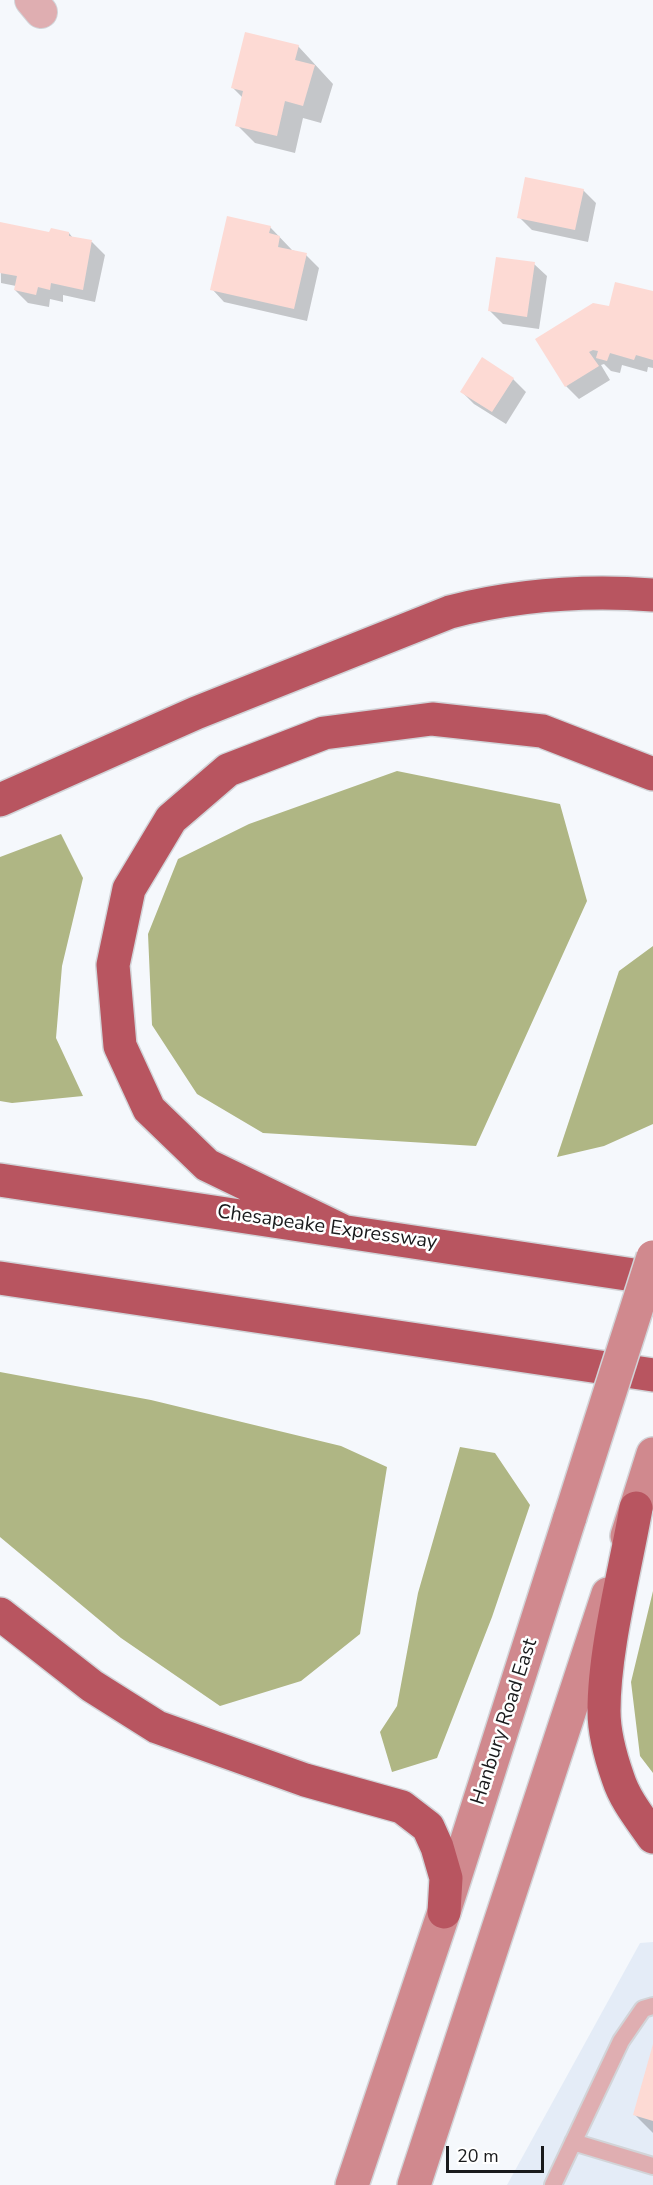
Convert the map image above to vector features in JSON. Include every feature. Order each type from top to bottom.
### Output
[{"type":"highway","points":[[0,800],[196,713],[450,612],[494,601],[552,595],[653,595]]},
{"type":"highway","points":[[341,1230],[207,1165],[149,1109],[120,1046],[112,965],[126,900],[129,889],[171,819],[228,770],[324,733],[432,719],[542,731],[653,774]]},
{"type":"highway","name":"Chesapeake Expressway","points":[[0,1180],[653,1278]]},
{"type":"highway","points":[[0,1278],[653,1375]]},
{"type":"highway","points":[[563,1361],[653,1383]]},
{"type":"highway","points":[[636,1508],[606,1672],[603,1713],[608,1745],[618,1780],[632,1807],[653,1837]]},
{"type":"highway","points":[[0,1614],[92,1686],[158,1727],[305,1780],[402,1807],[428,1827],[437,1847],[446,1878],[444,1912]]},
{"type":"main road","name":"Hanbury Road East","points":[[352,2185],[444,1912],[653,1257]]},
{"type":"main road","points":[[414,2185],[653,1454]]},
{"type":"lane","points":[[553,2185],[621,2041],[643,2009],[653,2006]]},
{"type":"lane","points":[[573,2142],[653,2166]]},
{"type":"shaded area","points":[[653,1942],[653,2185],[507,2185],[640,1943]]},
{"type":"green space","points":[[397,771],[560,804],[587,901],[476,1146],[263,1133],[197,1094],[152,1025],[148,934],[178,859],[249,824]]},
{"type":"green space","points":[[61,834],[83,878],[62,966],[56,1038],[83,1096],[12,1103],[0,1101],[0,857]]},
{"type":"green space","points":[[653,946],[653,1124],[604,1146],[557,1157],[619,971]]},
{"type":"green space","points":[[0,1372],[151,1400],[341,1446],[387,1467],[360,1634],[301,1681],[220,1706],[121,1638],[0,1537]]},
{"type":"green space","points":[[460,1447],[495,1453],[530,1505],[492,1617],[437,1758],[392,1772],[380,1732],[397,1706],[418,1593]]},
{"type":"green space","points":[[653,1591],[653,1773],[640,1756],[631,1682]]},
{"type":"building","points":[[245,32],[299,45],[295,60],[315,65],[303,106],[285,101],[277,136],[235,126],[243,91],[231,88]]},
{"type":"building","points":[[525,177],[584,189],[575,230],[517,218]]},
{"type":"building","points":[[227,216],[271,226],[269,233],[280,236],[278,247],[307,253],[294,309],[210,290]]},
{"type":"building","points":[[0,222],[49,232],[51,228],[69,232],[69,236],[92,240],[83,290],[51,283],[50,290],[38,287],[36,295],[14,290],[17,276],[0,273]]},
{"type":"building","points":[[496,257],[535,262],[527,317],[488,311]]},
{"type":"building","points":[[615,282],[653,291],[653,360],[636,355],[634,360],[610,353],[607,361],[596,358],[598,351],[593,350],[589,352],[599,366],[565,387],[535,339],[593,303],[609,306]]},
{"type":"building","points":[[482,357],[514,378],[492,412],[460,392]]},
{"type":"building","points":[[653,2044],[653,2121],[633,2115]]}]
